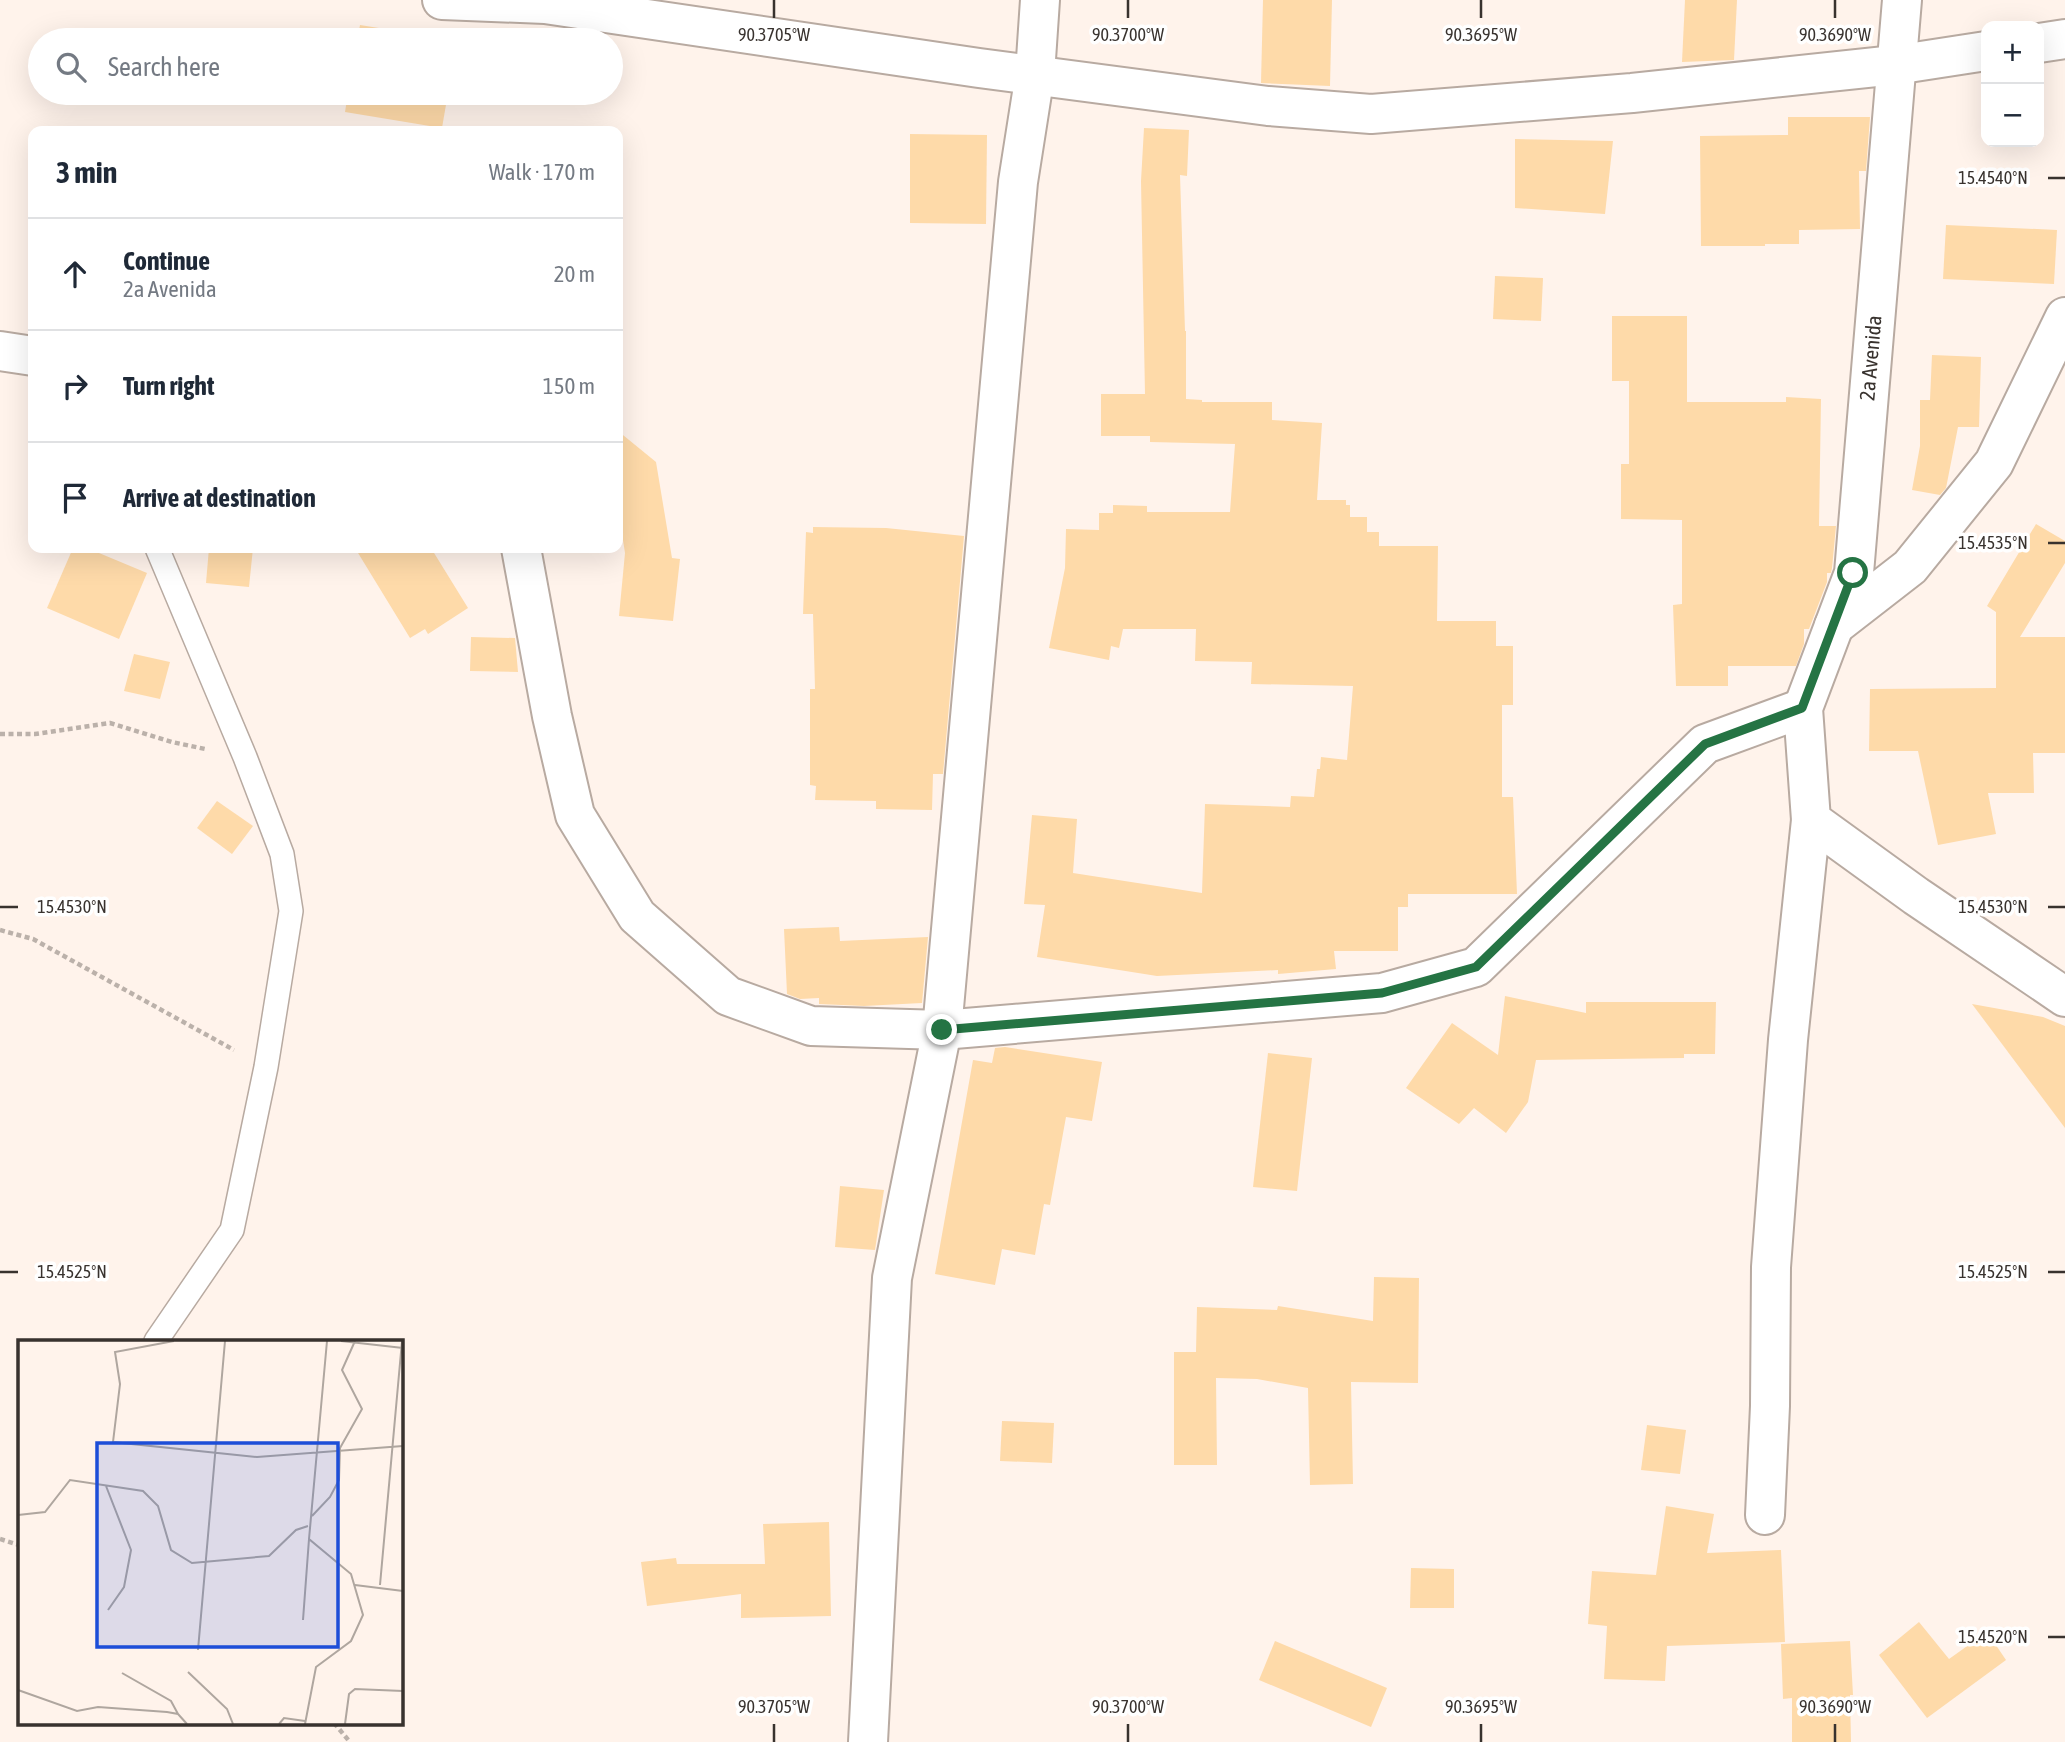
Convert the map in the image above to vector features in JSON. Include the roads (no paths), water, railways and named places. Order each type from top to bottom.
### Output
[{"type":"street","points":[[442,0],[545,4],[1268,106],[1371,114],[1632,93],[1895,65],[1981,52]]},
{"type":"street","points":[[868,1742],[892,1278],[942,1030],[1018,182],[1035,74],[1040,0]]},
{"type":"street","name":"2a Avenida","points":[[1802,708],[1853,573],[1902,0]]},
{"type":"street","points":[[2044,42],[2065,39]]},
{"type":"street","points":[[1834,626],[1910,567],[1994,463],[2065,317]]},
{"type":"street","points":[[0,351],[28,355]]},
{"type":"street","points":[[522,553],[552,716],[575,816],[637,916],[728,996],[811,1026],[942,1030],[1382,993],[1476,967],[1705,744],[1802,708],[1811,820],[1788,1040],[1771,1267],[1770,1406],[1765,1515]]},
{"type":"street","points":[[1811,820],[1916,896],[2065,997]]},
{"type":"lane","points":[[157,1340],[232,1230],[266,1067],[291,911],[282,854],[245,757],[159,553]]}]
